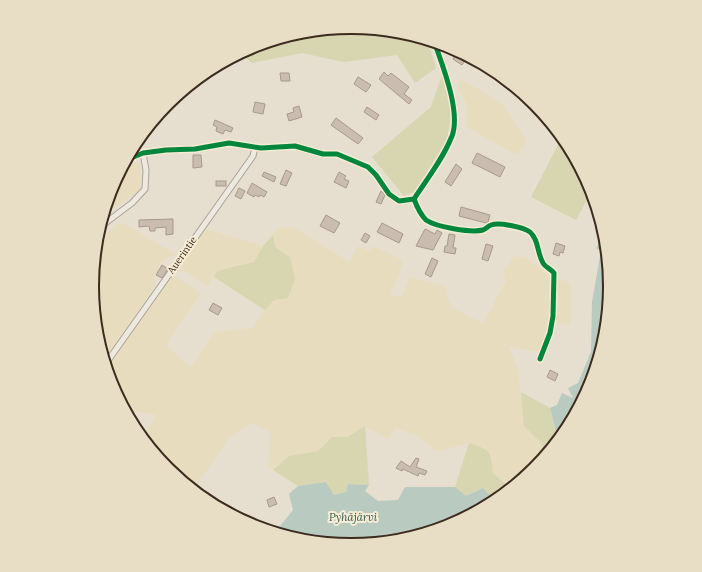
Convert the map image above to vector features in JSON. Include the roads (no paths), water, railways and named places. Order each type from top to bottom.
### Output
[{"type":"street","points":[[135,156],[143,153],[166,150],[195,149],[229,143],[261,148],[295,146],[323,154],[337,154],[368,167],[376,175],[389,194],[399,201],[414,199],[437,164],[452,135],[454,108],[437,49]]},
{"type":"street","name":"Auerintie","points":[[110,358],[252,156],[255,147]]},
{"type":"street","points":[[108,221],[132,203],[145,189],[146,170],[143,153]]},
{"type":"street","points":[[414,199],[418,211],[427,221],[453,230],[483,230],[492,225],[500,224],[519,228],[529,232],[535,238],[543,264],[554,273],[553,316],[550,332],[540,359]]},
{"type":"water","points":[[599,243],[601,251],[596,248]]},
{"type":"water","points":[[601,252],[603,286],[601,319],[598,335],[590,367],[584,382],[569,412],[556,432],[550,408],[557,405],[562,393],[573,398],[568,388],[578,383],[591,352],[592,302]]},
{"type":"water","name":"Pyhäjärvi","points":[[326,482],[334,495],[346,492],[348,484],[369,485],[365,491],[378,501],[398,500],[405,487],[455,487],[466,496],[483,488],[491,496],[462,512],[432,525],[384,536],[351,538],[318,536],[276,527],[280,526],[293,510],[289,494],[298,486]]}]
